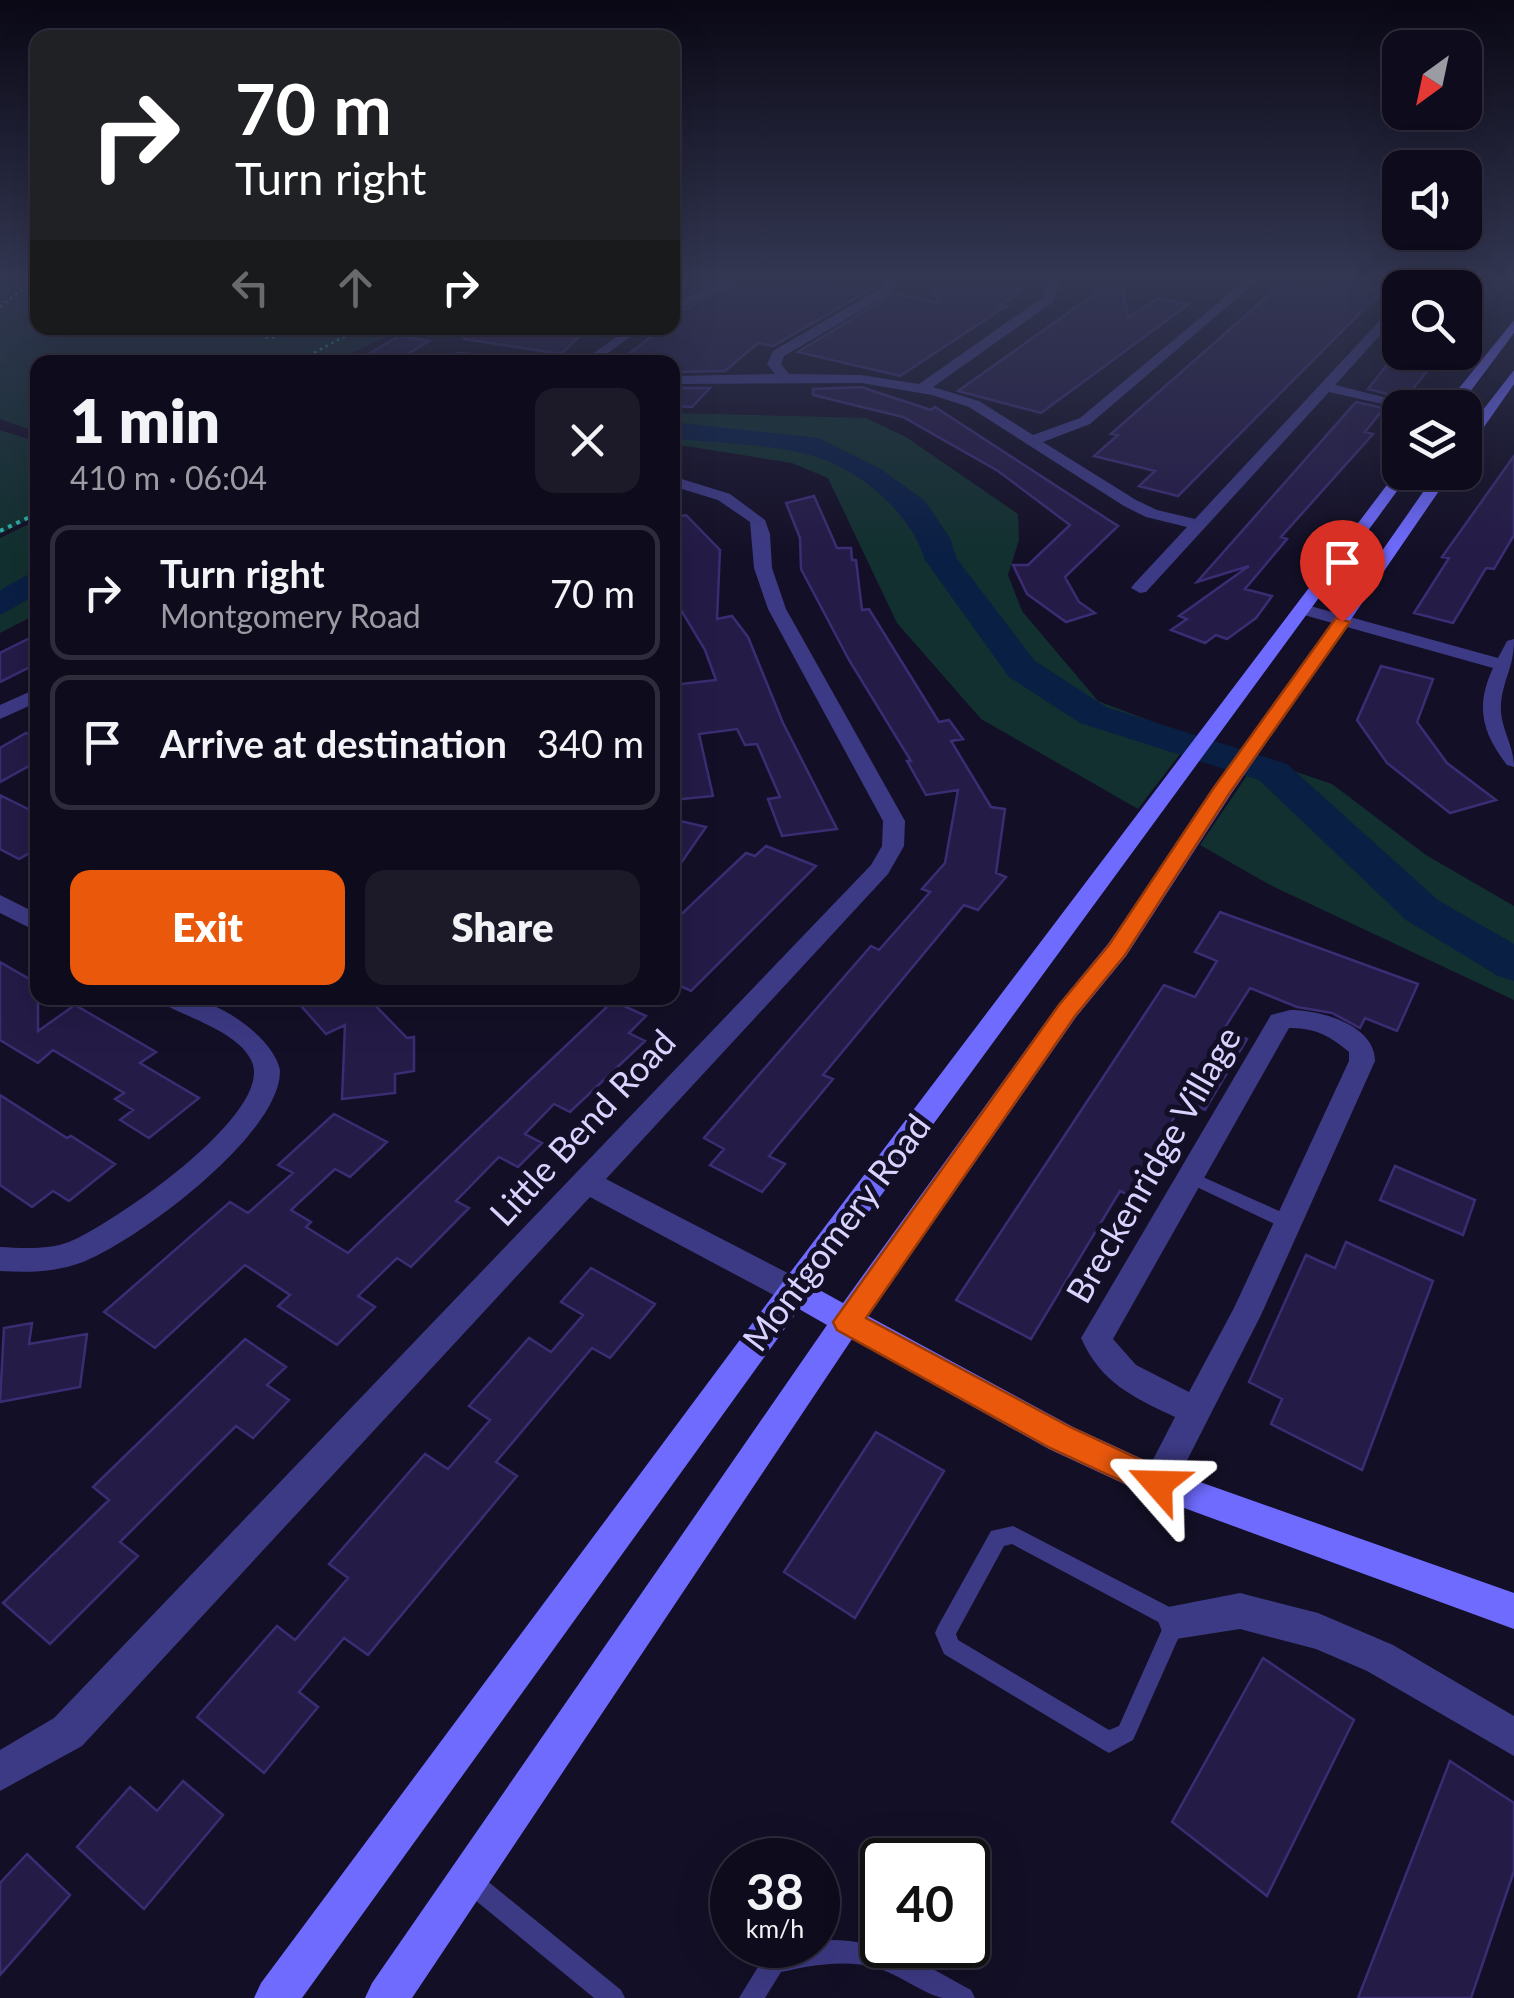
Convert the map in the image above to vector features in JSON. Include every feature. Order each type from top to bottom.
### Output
[{"type":"main road","points":[[1464,390],[1480,369]]},
{"type":"main road","points":[[1482,420],[1514,374]]},
{"type":"main road","name":"Montgomery Road","points":[[276,1998],[794,1291],[1391,490]]},
{"type":"main road","name":"Montgomery Road","points":[[386,1998],[847,1322],[1067,1011],[1117,950],[1220,794],[1433,490]]},
{"type":"main road","points":[[794,1291],[1061,1438],[1158,1484],[1514,1611]]},
{"type":"street","points":[[778,369],[784,376]]},
{"type":"street","points":[[922,388],[949,369]]},
{"type":"street","points":[[1032,441],[1085,421],[1146,369]]},
{"type":"street","points":[[1140,588],[1343,369]]},
{"type":"street","points":[[680,380],[846,376],[922,388],[974,404],[1130,503],[1199,525]]},
{"type":"street","points":[[1327,387],[1382,399]]},
{"type":"street","name":"Little Bend Road","points":[[0,1772],[68,1732],[880,870],[893,846],[894,821],[776,609],[762,568],[762,534],[756,520],[724,497],[680,483]]},
{"type":"street","points":[[1303,610],[1504,666]]},
{"type":"street","points":[[1514,645],[1487,714],[1493,732],[1514,762]]},
{"type":"street","points":[[0,714],[30,698]]},
{"type":"street","points":[[0,904],[30,920]]},
{"type":"street","points":[[0,1259],[30,1261],[73,1253],[121,1230],[240,1129],[263,1101],[268,1074],[263,1056],[241,1035],[185,1005]]},
{"type":"street","name":"Breckenridge Village","points":[[1196,1411],[1122,1375],[1102,1356],[1097,1338],[1187,1176],[1280,1022],[1292,1017],[1312,1020],[1353,1039],[1362,1048],[1356,1078],[1289,1223]]},
{"type":"street","points":[[585,1181],[794,1291]]},
{"type":"street","points":[[1158,1484],[1289,1223]]},
{"type":"street","points":[[1176,1621],[1240,1611],[1318,1632],[1380,1658],[1514,1737]]},
{"type":"lane","points":[[1187,1176],[1289,1223]]},
{"type":"lane","points":[[1014,1535],[1176,1621],[1126,1733],[1110,1742],[952,1648],[945,1633],[998,1538],[1014,1535]]},
{"type":"lane","points":[[468,1879],[614,1998]]},
{"type":"lane","points":[[751,1998],[774,1962],[816,1950],[874,1952],[962,1998]]},
{"type":"path","points":[[0,531],[30,517]]},
{"type":"green space","points":[[0,369],[30,369],[30,430],[0,419]]},
{"type":"green space","points":[[680,413],[866,418],[906,437],[1018,514],[1019,540],[1008,575],[1022,611],[1098,701],[1193,737],[1138,809],[981,719],[897,623],[828,478],[792,463],[680,445]]},
{"type":"green space","points":[[0,430],[30,439],[30,519],[0,534]]},
{"type":"green space","points":[[30,523],[30,618],[0,633],[0,538]]},
{"type":"green space","points":[[1258,759],[1332,784],[1426,855],[1514,906],[1514,1000],[1270,885],[1200,845]]},
{"type":"building","points":[[680,369],[727,369],[680,372]]},
{"type":"building","points":[[871,369],[910,369],[900,376]]},
{"type":"building","points":[[989,369],[1100,369],[1041,413],[958,391]]},
{"type":"building","points":[[1184,369],[1304,369],[1178,496],[1139,486],[1155,471],[1094,456],[1118,435],[1111,434]]},
{"type":"building","points":[[1383,370],[1428,370],[1412,390],[1382,393],[1368,389]]},
{"type":"building","points":[[861,387],[931,410],[935,407],[1118,526],[1065,577],[1079,602],[1095,613],[1066,622],[1027,594],[1013,565],[1028,565],[1070,525],[998,471],[903,417],[813,395],[813,389]]},
{"type":"building","points":[[680,388],[710,388],[692,407],[680,406]]},
{"type":"building","points":[[1356,402],[1382,408],[1365,432],[1373,434],[1281,537],[1287,539],[1245,589],[1272,596],[1256,618],[1227,639],[1216,635],[1205,643],[1171,630],[1187,619],[1179,616],[1249,566],[1197,582]]},
{"type":"building","points":[[1514,456],[1514,535],[1494,569],[1486,568],[1453,623],[1414,613],[1449,558],[1442,557]]},
{"type":"building","points":[[814,496],[837,548],[851,548],[862,610],[869,609],[939,722],[949,720],[963,739],[951,741],[991,807],[1005,809],[996,873],[1006,877],[978,910],[964,905],[823,1075],[833,1079],[769,1156],[785,1164],[762,1192],[710,1165],[724,1149],[704,1138],[871,946],[879,950],[930,892],[922,889],[945,863],[958,790],[926,795],[907,761],[911,761],[849,660],[801,569],[800,538],[786,503]]},
{"type":"building","points":[[686,515],[720,550],[717,619],[732,616],[748,637],[783,723],[837,829],[782,836],[768,799],[780,797],[757,744],[745,745],[737,729],[699,734],[713,796],[680,799],[680,684],[716,680],[705,650],[680,608],[680,516]]},
{"type":"building","points":[[30,638],[30,667],[0,682],[0,653]]},
{"type":"building","points":[[1381,666],[1433,679],[1417,722],[1447,763],[1496,800],[1450,813],[1387,763],[1357,720]]},
{"type":"building","points":[[26,733],[30,735],[30,765],[0,782],[0,748]]},
{"type":"building","points":[[0,795],[30,810],[30,853],[19,859],[0,849]]},
{"type":"building","points":[[680,821],[706,827],[680,864]]},
{"type":"building","points":[[766,846],[816,866],[691,991],[680,986],[680,915],[746,853],[755,856]]},
{"type":"building","points":[[1220,912],[1418,984],[1397,1031],[1365,1018],[1360,1028],[1332,1013],[1297,1007],[1250,988],[1224,1029],[1247,1039],[1205,1110],[1184,1100],[1130,1196],[1120,1191],[1031,1339],[956,1300],[1164,985],[1195,997],[1217,961],[1195,952]]},
{"type":"building","points":[[0,962],[30,979],[30,1005],[38,1005],[38,1031],[75,1005],[156,1052],[140,1063],[199,1098],[149,1138],[120,1120],[133,1110],[115,1099],[124,1093],[53,1050],[38,1063],[0,1040]]},
{"type":"building","points":[[300,1005],[375,1005],[407,1038],[414,1037],[414,1071],[395,1074],[395,1093],[342,1099],[345,1025],[326,1034]]},
{"type":"building","points":[[609,1005],[622,1005],[646,1016],[629,1033],[645,1041],[570,1112],[554,1104],[525,1134],[542,1143],[518,1167],[499,1157],[456,1201],[469,1208],[411,1267],[397,1258],[358,1296],[375,1307],[337,1345],[278,1306],[290,1295],[245,1265],[155,1348],[104,1312],[230,1202],[248,1213],[293,1173],[278,1165],[334,1114],[387,1142],[350,1177],[335,1169],[291,1210],[311,1222],[306,1227],[348,1253]]},
{"type":"building","points":[[0,1095],[115,1164],[69,1201],[53,1191],[32,1207],[0,1185]]},
{"type":"building","points":[[1395,1166],[1475,1200],[1463,1235],[1380,1200]]},
{"type":"building","points":[[1346,1242],[1433,1281],[1362,1470],[1271,1424],[1282,1399],[1249,1382],[1306,1255],[1335,1268]]},
{"type":"building","points":[[591,1268],[655,1304],[610,1358],[592,1348],[496,1462],[517,1476],[368,1655],[344,1638],[299,1692],[318,1707],[264,1773],[197,1717],[277,1626],[295,1640],[348,1578],[329,1564],[425,1454],[448,1469],[490,1420],[469,1406],[529,1338],[551,1352],[583,1315],[561,1302]]},
{"type":"building","points":[[32,1323],[29,1344],[87,1334],[80,1387],[0,1402],[4,1328]]},
{"type":"building","points":[[245,1339],[286,1367],[267,1385],[289,1400],[253,1438],[236,1426],[120,1542],[138,1556],[50,1644],[3,1603],[109,1500],[93,1487]]},
{"type":"building","points":[[876,1432],[944,1471],[855,1618],[784,1572]]},
{"type":"building","points":[[1263,1658],[1354,1720],[1267,1896],[1172,1822]]},
{"type":"building","points":[[1450,1761],[1514,1803],[1514,1871],[1471,1998],[1358,1998]]},
{"type":"building","points":[[183,1781],[223,1815],[144,1909],[77,1847],[130,1787],[157,1811]]},
{"type":"building","points":[[27,1854],[70,1895],[0,1975],[0,1883]]},
{"type":"waterway","points":[[680,431],[819,447],[871,475],[914,508],[934,538],[941,560],[1022,669],[1093,715],[1273,772],[1422,910],[1514,965]]},
{"type":"waterway","points":[[0,605],[30,584]]},
{"type":"route","points":[[1158,1484],[1061,1438],[847,1322],[1067,1011],[1117,950],[1220,794],[1342,622]]}]
